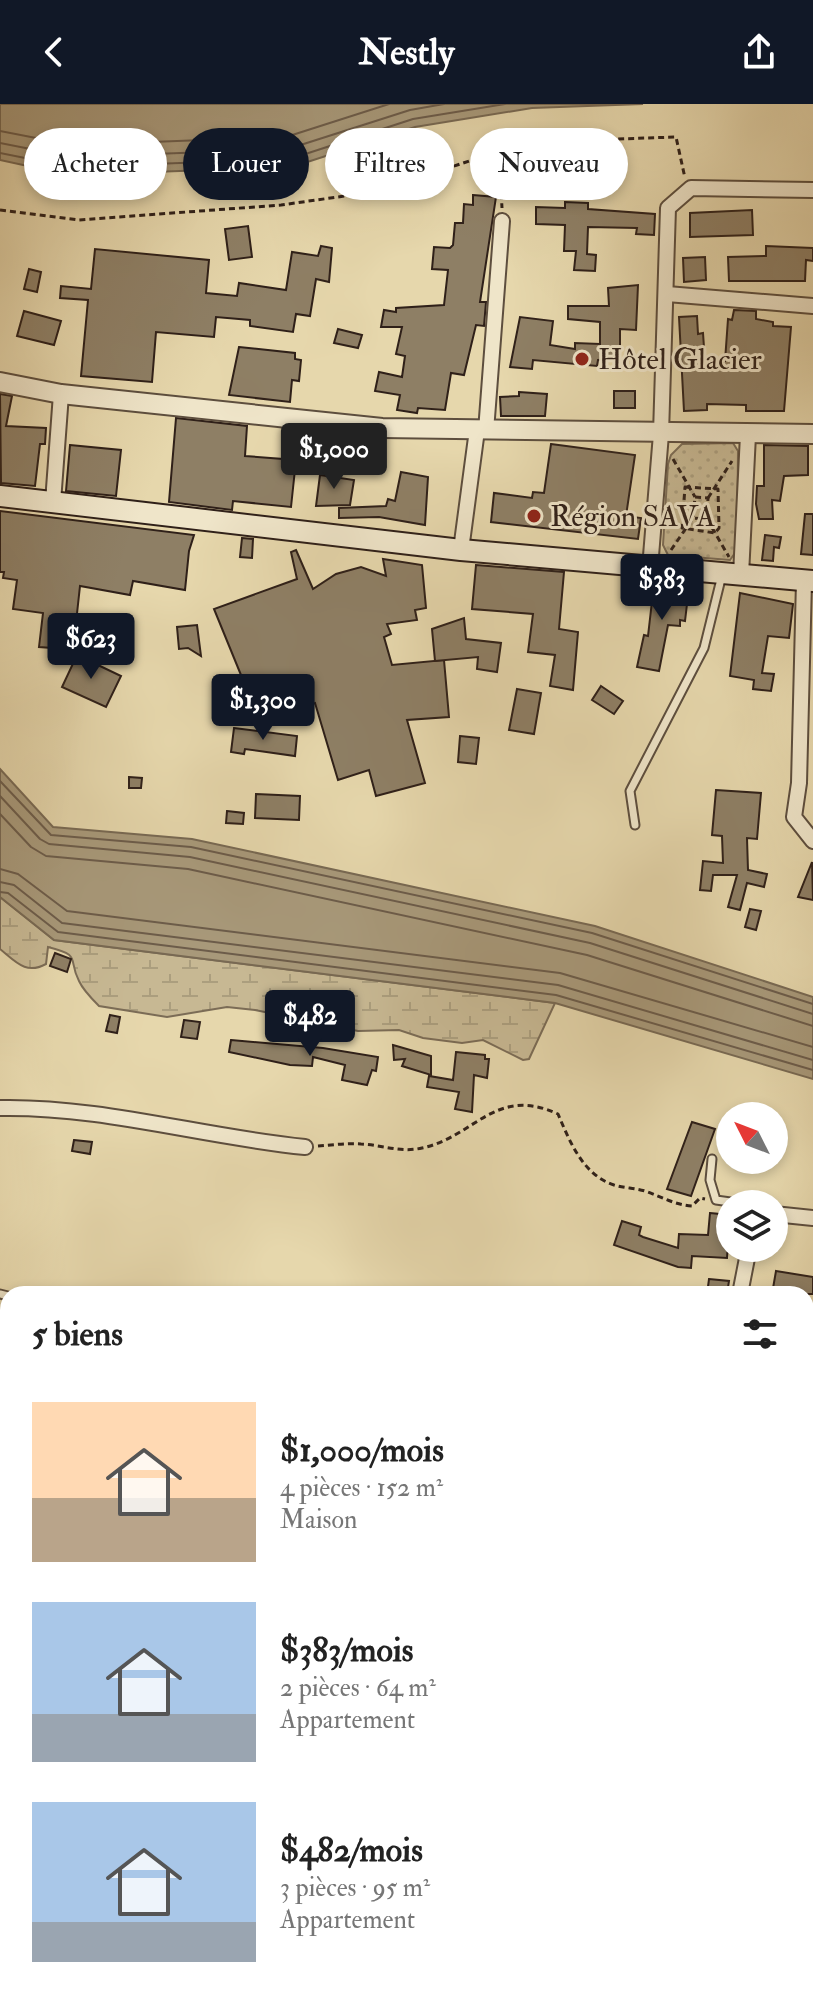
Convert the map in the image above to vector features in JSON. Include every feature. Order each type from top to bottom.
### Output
[{"type":"main road","points":[[0,496],[461,550],[809,581]]},
{"type":"street","points":[[654,568],[668,208],[691,188],[813,190]]},
{"type":"street","points":[[461,550],[482,430],[502,221]]},
{"type":"street","points":[[667,294],[813,306]]},
{"type":"street","points":[[0,382],[61,394],[382,428],[813,434]]},
{"type":"street","points":[[53,502],[61,394]]},
{"type":"street","points":[[734,574],[748,435]]},
{"type":"street","points":[[809,581],[799,783],[794,817],[813,841]]},
{"type":"street","points":[[0,1108],[52,1107],[242,1141],[305,1147]]},
{"type":"street","points":[[788,1215],[813,1218]]},
{"type":"street","points":[[742,1286],[746,1262]]},
{"type":"lane","points":[[635,825],[630,791],[704,648],[734,574]]},
{"type":"lane","points":[[712,1159],[710,1180],[716,1200]]},
{"type":"path","points":[[628,139],[676,137],[682,171],[691,188]]},
{"type":"path","points":[[0,210],[79,220],[281,205],[380,191],[470,161]]},
{"type":"path","points":[[501,200],[502,221]]},
{"type":"path","points":[[654,568],[693,518],[695,497],[661,434]]},
{"type":"path","points":[[734,574],[707,519],[708,498],[748,435]]},
{"type":"path","points":[[688,486],[715,487]]},
{"type":"path","points":[[685,531],[682,528],[685,487],[688,486]]},
{"type":"path","points":[[715,487],[719,528],[715,533]]},
{"type":"path","points":[[695,497],[708,498]]},
{"type":"path","points":[[693,518],[707,519]]},
{"type":"path","points":[[685,531],[715,533]]},
{"type":"path","points":[[305,1147],[361,1144],[394,1150],[423,1148],[458,1133],[495,1108],[542,1107],[558,1114],[571,1145],[591,1173],[612,1185],[644,1191],[677,1205],[692,1206],[700,1198],[716,1200]]},
{"type":"green space","points":[[733,443],[738,451],[737,550],[730,560],[668,555],[663,545],[671,455],[682,444]]},
{"type":"green space","points":[[0,897],[54,940],[555,1003],[529,1059],[523,1060],[483,1040],[462,1043],[423,1038],[399,1030],[358,1031],[255,1010],[227,1007],[167,1017],[99,1006],[81,984],[72,959],[66,953],[48,947],[46,964],[27,968],[0,949]]},
{"type":"water","points":[[0,104],[643,104],[532,108],[412,128],[325,128],[325,156],[309,161],[309,128],[183,128],[183,171],[167,171],[167,128],[24,128],[24,165],[0,160]]},
{"type":"water","points":[[0,769],[53,827],[192,839],[595,926],[813,997],[813,1079],[555,1003],[54,940],[0,897]]},
{"type":"building","points":[[473,200],[496,200],[480,302],[486,302],[484,326],[476,325],[464,375],[451,373],[445,410],[418,408],[417,413],[397,410],[400,395],[375,391],[379,372],[402,377],[405,356],[396,354],[402,327],[381,327],[384,310],[396,312],[396,308],[444,305],[448,270],[432,269],[434,247],[450,248],[453,245],[455,223],[463,223],[464,204],[473,205]]},
{"type":"building","points":[[565,202],[588,203],[588,209],[655,214],[654,235],[636,234],[637,228],[588,227],[587,254],[596,255],[595,271],[574,270],[576,251],[564,251],[565,225],[536,224],[536,207],[565,208]]},
{"type":"building","points":[[752,210],[753,235],[690,237],[690,213]]},
{"type":"building","points":[[248,226],[252,257],[229,260],[225,229]]},
{"type":"building","points":[[321,246],[332,248],[329,282],[316,279],[310,316],[296,314],[293,332],[250,326],[250,320],[216,317],[214,337],[156,332],[152,382],[81,376],[88,300],[60,298],[61,286],[91,289],[95,249],[209,260],[206,293],[237,296],[239,283],[286,290],[292,252],[318,256]]},
{"type":"building","points":[[766,246],[813,248],[813,261],[806,260],[805,281],[729,281],[728,257],[766,256]]},
{"type":"building","points":[[705,257],[706,280],[684,282],[683,258]]},
{"type":"building","points":[[29,269],[41,272],[37,292],[24,289]]},
{"type":"building","points":[[638,285],[636,330],[620,329],[620,354],[613,354],[613,359],[598,360],[597,366],[533,360],[532,369],[510,367],[520,317],[553,321],[550,345],[575,349],[575,343],[600,344],[600,322],[568,319],[568,306],[609,306],[608,288]]},
{"type":"building","points":[[734,310],[756,311],[756,319],[773,322],[773,326],[791,327],[784,411],[746,411],[746,405],[707,404],[707,410],[684,411],[679,317],[697,316],[698,334],[703,333],[705,362],[725,361],[728,319],[732,320]]},
{"type":"building","points":[[24,311],[61,321],[54,345],[17,336]]},
{"type":"building","points":[[338,329],[362,335],[358,348],[334,343]]},
{"type":"building","points":[[239,347],[295,353],[295,359],[301,360],[299,381],[292,380],[290,402],[229,395]]},
{"type":"building","points":[[614,391],[635,391],[635,408],[614,408]]},
{"type":"building","points":[[519,392],[547,394],[545,416],[501,416],[500,397],[519,396]]},
{"type":"building","points":[[0,394],[12,396],[6,426],[46,428],[45,444],[40,444],[35,486],[1,483]]},
{"type":"building","points":[[176,418],[247,426],[245,456],[296,460],[291,507],[233,501],[232,510],[169,502]]},
{"type":"building","points":[[551,444],[635,455],[626,516],[641,518],[638,539],[491,522],[494,493],[532,498],[533,492],[544,493]]},
{"type":"building","points":[[70,445],[121,450],[116,496],[66,491]]},
{"type":"building","points":[[764,445],[808,446],[808,475],[784,476],[780,501],[772,500],[773,519],[759,519],[756,504],[757,486],[764,486]]},
{"type":"building","points":[[401,472],[428,477],[425,525],[379,517],[339,518],[339,508],[386,506],[388,499],[395,501]]},
{"type":"building","points":[[320,475],[354,480],[350,505],[316,506]]},
{"type":"building","points":[[0,511],[194,535],[185,590],[133,581],[130,595],[80,586],[74,641],[53,639],[52,648],[39,647],[43,613],[13,609],[17,580],[3,578],[4,572],[0,572]]},
{"type":"building","points":[[805,514],[813,514],[813,555],[801,554]]},
{"type":"building","points":[[765,535],[781,537],[779,548],[774,547],[773,561],[762,560]]},
{"type":"building","points":[[242,538],[253,539],[252,558],[240,557]]},
{"type":"building","points":[[296,550],[313,589],[336,574],[361,567],[386,576],[383,559],[422,565],[426,608],[415,610],[417,620],[387,624],[391,634],[384,637],[392,665],[444,660],[449,717],[407,720],[425,783],[376,796],[369,770],[338,780],[315,703],[261,724],[214,609],[297,579],[291,552]]},
{"type":"building","points":[[476,565],[564,572],[559,629],[578,632],[573,690],[550,686],[555,655],[528,652],[533,614],[472,609]]},
{"type":"building","points":[[654,584],[689,587],[685,621],[680,620],[680,626],[668,625],[659,671],[637,667],[644,635],[648,636]]},
{"type":"building","points":[[740,593],[793,604],[789,638],[768,636],[762,673],[774,674],[771,691],[753,689],[754,680],[730,676]]},
{"type":"building","points":[[464,618],[466,639],[501,643],[497,672],[477,669],[478,657],[435,661],[432,629]]},
{"type":"building","points":[[197,625],[201,656],[188,648],[179,649],[177,627]]},
{"type":"building","points":[[77,655],[121,676],[106,707],[62,687]]},
{"type":"building","points":[[601,686],[623,701],[614,714],[592,700]]},
{"type":"building","points":[[517,689],[541,693],[534,734],[509,730]]},
{"type":"building","points":[[234,728],[297,736],[295,756],[245,749],[244,754],[231,752]]},
{"type":"building","points":[[460,736],[479,738],[476,764],[458,762]]},
{"type":"building","points":[[129,777],[142,778],[141,788],[129,788]]},
{"type":"building","points":[[716,790],[761,793],[757,839],[747,838],[748,870],[767,874],[764,887],[747,883],[740,910],[728,907],[737,875],[713,875],[711,891],[700,890],[703,861],[723,863],[722,836],[712,835]]},
{"type":"building","points":[[256,794],[300,796],[299,820],[255,818]]},
{"type":"building","points":[[227,811],[244,813],[243,824],[226,823]]},
{"type":"building","points":[[812,862],[813,900],[798,897]]},
{"type":"building","points":[[750,909],[761,911],[756,930],[745,927]]},
{"type":"building","points":[[55,953],[71,959],[67,972],[50,966]]},
{"type":"building","points":[[110,1015],[120,1017],[117,1033],[106,1031]]},
{"type":"building","points":[[184,1020],[200,1022],[197,1039],[181,1037]]},
{"type":"building","points":[[231,1040],[323,1048],[378,1057],[376,1071],[372,1070],[367,1085],[342,1080],[345,1065],[313,1057],[312,1066],[290,1065],[229,1052]]},
{"type":"building","points":[[393,1045],[431,1056],[431,1075],[402,1066],[405,1059],[394,1060]]},
{"type":"building","points":[[456,1052],[485,1055],[485,1059],[489,1059],[487,1078],[474,1075],[472,1112],[455,1109],[459,1092],[427,1087],[429,1076],[453,1080]]},
{"type":"building","points":[[692,1122],[715,1129],[691,1196],[667,1189]]},
{"type":"building","points":[[74,1140],[92,1142],[90,1154],[72,1151]]},
{"type":"building","points":[[710,1213],[716,1214],[716,1257],[692,1256],[691,1268],[678,1267],[614,1245],[622,1221],[641,1227],[639,1235],[643,1237],[678,1248],[679,1234],[708,1235]]},
{"type":"building","points":[[776,1271],[813,1277],[813,1286],[773,1286]]},
{"type":"building","points":[[709,1279],[729,1281],[728,1286],[708,1286]]},
{"type":"place","name":"Hôtel Glacier","points":[[582,359]]},
{"type":"place","name":"Région SAVA","points":[[534,516]]}]
